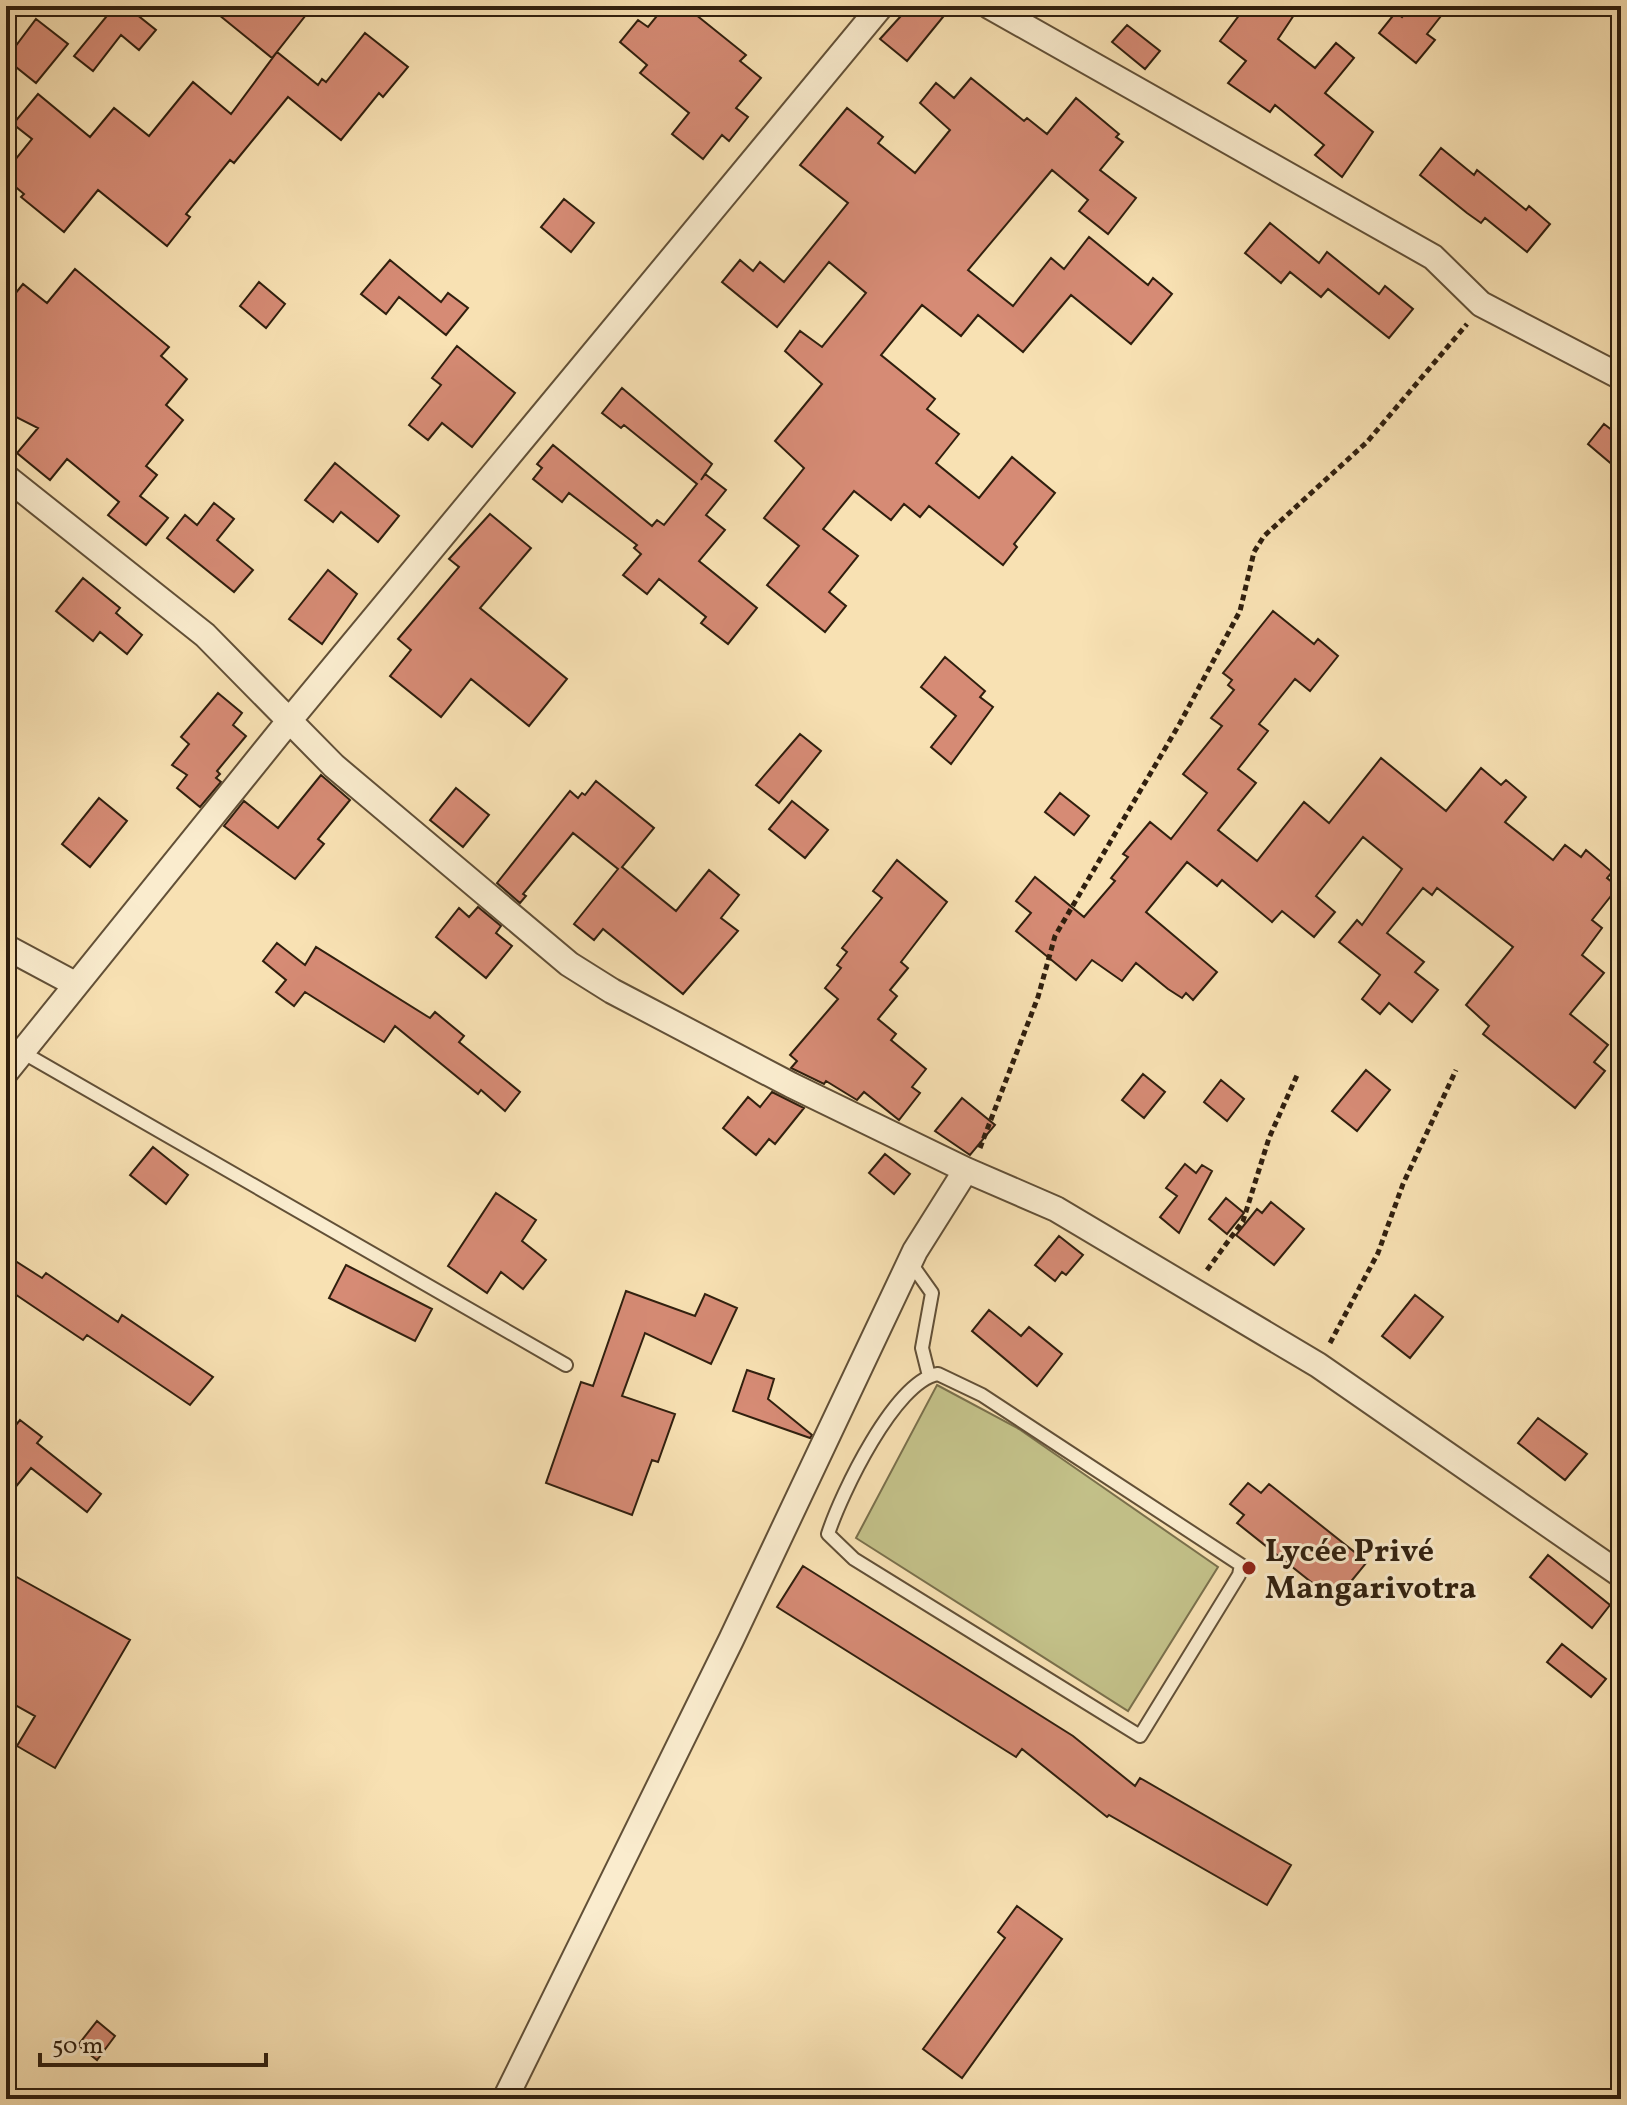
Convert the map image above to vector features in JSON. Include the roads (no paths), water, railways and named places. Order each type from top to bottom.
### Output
[{"type":"street","points":[[6,1072],[289,721],[881,6]]},
{"type":"street","points":[[989,6],[1433,257],[1485,306],[1621,377]]},
{"type":"street","points":[[6,477],[205,635],[289,721],[420,841],[577,970],[791,1085],[968,1171],[1056,1209],[1318,1365],[1621,1575]]},
{"type":"street","points":[[6,947],[75,984]]},
{"type":"street","points":[[505,2099],[731,1640],[910,1262],[968,1171]]},
{"type":"lane","points":[[22,1052],[566,1365]]},
{"type":"lane","points":[[910,1262],[932,1293],[922,1348],[929,1376]]},
{"type":"lane","points":[[938,1374],[982,1395],[1241,1565],[1240,1573],[1140,1736],[854,1559],[828,1534],[887,1416],[908,1390],[929,1376],[938,1374]]},
{"type":"place","name":"Lycée Privé Mangarivotra","points":[[1249,1568]]}]
